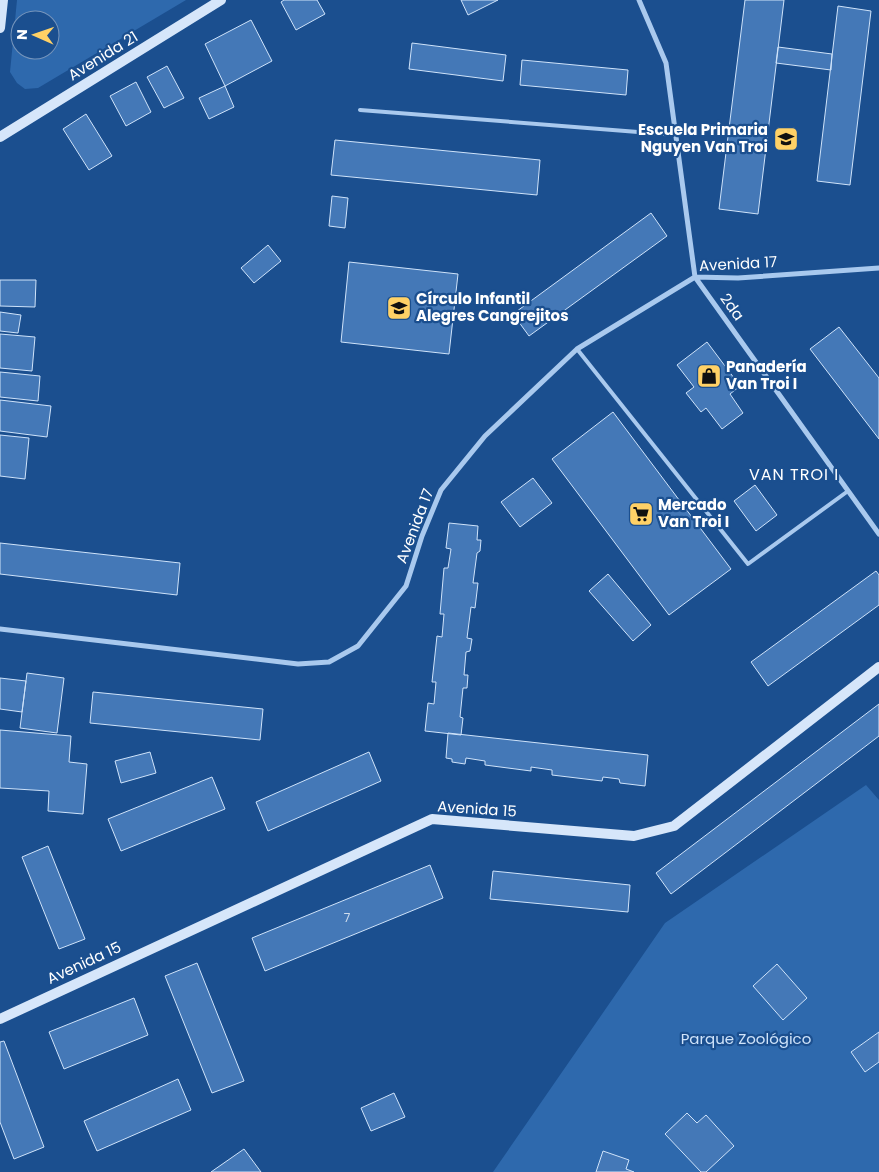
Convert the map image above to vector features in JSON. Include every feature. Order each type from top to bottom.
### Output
[{"type":"street","points":[[0,28],[3,0]]},
{"type":"street","name":"Avenida 21","points":[[0,137],[221,0]]},
{"type":"street","name":"2da","points":[[639,0],[666,63],[695,277],[879,534]]},
{"type":"street","name":"Avenida 17","points":[[0,629],[298,664],[329,662],[358,646],[406,586],[422,536],[441,490],[485,436],[578,348],[695,277],[738,278],[879,268]]},
{"type":"street","name":"Avenida 15","points":[[0,1019],[432,819],[634,836],[674,826],[879,667]]},
{"type":"lane","points":[[360,110],[676,135]]},
{"type":"lane","points":[[578,348],[748,564],[848,491]]},
{"type":"green space","points":[[17,0],[186,0],[38,88],[25,89],[17,83],[10,72],[11,60],[60,60],[60,10],[16,10]]},
{"type":"green space","name":"Parque Zoológico","points":[[866,785],[879,800],[879,1172],[493,1172],[665,923]]},
{"type":"building","points":[[284,0],[317,0],[325,14],[296,30],[281,2]]},
{"type":"building","points":[[461,0],[498,0],[468,15]]},
{"type":"building","points":[[745,0],[784,0],[758,214],[719,209]]},
{"type":"building","points":[[838,6],[871,11],[850,185],[817,181]]},
{"type":"building","points":[[251,20],[272,61],[225,86],[205,44]]},
{"type":"building","points":[[412,43],[506,55],[503,81],[409,69]]},
{"type":"building","points":[[778,47],[832,54],[831,70],[776,63]]},
{"type":"building","points":[[522,60],[628,70],[626,95],[520,85]]},
{"type":"building","points":[[167,66],[184,98],[164,108],[147,77]]},
{"type":"building","points":[[136,82],[151,112],[126,126],[110,96]]},
{"type":"building","points":[[225,86],[234,107],[209,119],[199,98]]},
{"type":"building","points":[[86,114],[112,156],[89,170],[63,129]]},
{"type":"building","points":[[335,140],[540,160],[537,195],[331,175]]},
{"type":"building","points":[[332,196],[348,198],[345,228],[329,226]]},
{"type":"building","points":[[651,213],[667,236],[529,336],[513,314]]},
{"type":"building","points":[[268,245],[281,261],[254,283],[241,268]]},
{"type":"building","name":"Círculo Infantil Alegres Cangrejitos","points":[[349,262],[458,274],[449,354],[341,342]]},
{"type":"building","points":[[0,280],[36,280],[35,307],[0,306]]},
{"type":"building","points":[[0,312],[21,315],[18,333],[0,331]]},
{"type":"building","points":[[839,327],[879,378],[879,439],[810,349]]},
{"type":"building","points":[[0,334],[35,337],[32,371],[0,368]]},
{"type":"building","name":"Panadería Van Troi I","points":[[707,342],[740,386],[730,394],[743,413],[722,429],[706,408],[701,412],[686,393],[694,387],[677,365]]},
{"type":"building","points":[[0,372],[40,376],[38,401],[0,397]]},
{"type":"building","points":[[0,400],[51,406],[47,437],[0,431]]},
{"type":"building","name":"Mercado Van Troi I","points":[[613,412],[731,569],[669,615],[552,459]]},
{"type":"building","points":[[0,435],[29,438],[25,479],[0,476]]},
{"type":"building","points":[[533,478],[552,503],[520,527],[501,502]]},
{"type":"building","points":[[755,485],[777,515],[756,531],[734,501]]},
{"type":"building","points":[[449,523],[478,526],[477,540],[481,540],[480,551],[477,553],[473,583],[478,583],[475,608],[471,607],[467,638],[472,639],[470,651],[466,652],[464,675],[468,675],[467,688],[463,688],[460,717],[463,718],[461,735],[425,731],[428,703],[434,704],[436,682],[432,682],[437,636],[442,637],[444,614],[440,614],[444,568],[448,568],[451,549],[446,548]]},
{"type":"building","points":[[0,543],[180,563],[177,595],[0,574]]},
{"type":"building","points":[[876,571],[879,575],[879,605],[768,686],[751,662]]},
{"type":"building","points":[[608,574],[651,625],[633,641],[589,591]]},
{"type":"building","points":[[27,673],[64,678],[57,733],[20,728]]},
{"type":"building","points":[[0,678],[26,681],[22,712],[0,709]]},
{"type":"building","points":[[93,692],[263,709],[260,740],[90,723]]},
{"type":"building","points":[[879,704],[879,736],[671,894],[656,873]]},
{"type":"building","points":[[0,730],[71,736],[69,762],[87,764],[83,814],[48,811],[49,791],[0,788]]},
{"type":"building","points":[[448,733],[648,755],[645,786],[620,783],[619,779],[603,777],[602,781],[552,775],[552,770],[531,767],[531,771],[485,765],[485,761],[466,758],[465,764],[452,762],[452,759],[446,758]]},
{"type":"building","points":[[150,752],[156,773],[121,783],[115,761]]},
{"type":"building","points":[[369,752],[381,781],[268,831],[256,802]]},
{"type":"building","points":[[212,777],[225,809],[121,851],[108,819]]},
{"type":"building","points":[[48,846],[85,939],[59,949],[22,857]]},
{"type":"building","points":[[430,865],[443,898],[265,971],[252,938]]},
{"type":"building","points":[[493,871],[630,885],[628,912],[490,899]]},
{"type":"building","points":[[197,963],[244,1081],[212,1093],[165,976]]},
{"type":"building","points":[[777,964],[807,998],[783,1020],[753,986]]},
{"type":"building","points":[[134,998],[148,1035],[64,1069],[49,1032]]},
{"type":"building","points":[[879,1032],[879,1062],[865,1072],[851,1052]]},
{"type":"building","points":[[4,1041],[44,1147],[14,1159],[0,1122],[0,1042]]},
{"type":"building","points":[[178,1079],[191,1110],[97,1151],[84,1121]]},
{"type":"building","points":[[394,1093],[405,1117],[371,1131],[361,1108]]},
{"type":"building","points":[[687,1113],[697,1123],[706,1115],[734,1146],[706,1172],[701,1172],[665,1134]]},
{"type":"building","points":[[244,1149],[261,1172],[211,1172]]},
{"type":"building","points":[[603,1151],[629,1160],[626,1169],[634,1172],[596,1172]]},
{"type":"place","name":"Escuela Primaria Nguyen Van Troi","points":[[786,139]]},
{"type":"place","name":"Círculo Infantil Alegres Cangrejitos","points":[[399,308]]},
{"type":"place","name":"Panadería Van Troi I","points":[[709,376]]},
{"type":"place","name":"Mercado Van Troi I","points":[[641,514]]},
{"type":"district","name":"VAN TROI I","points":[[794,474]]}]
